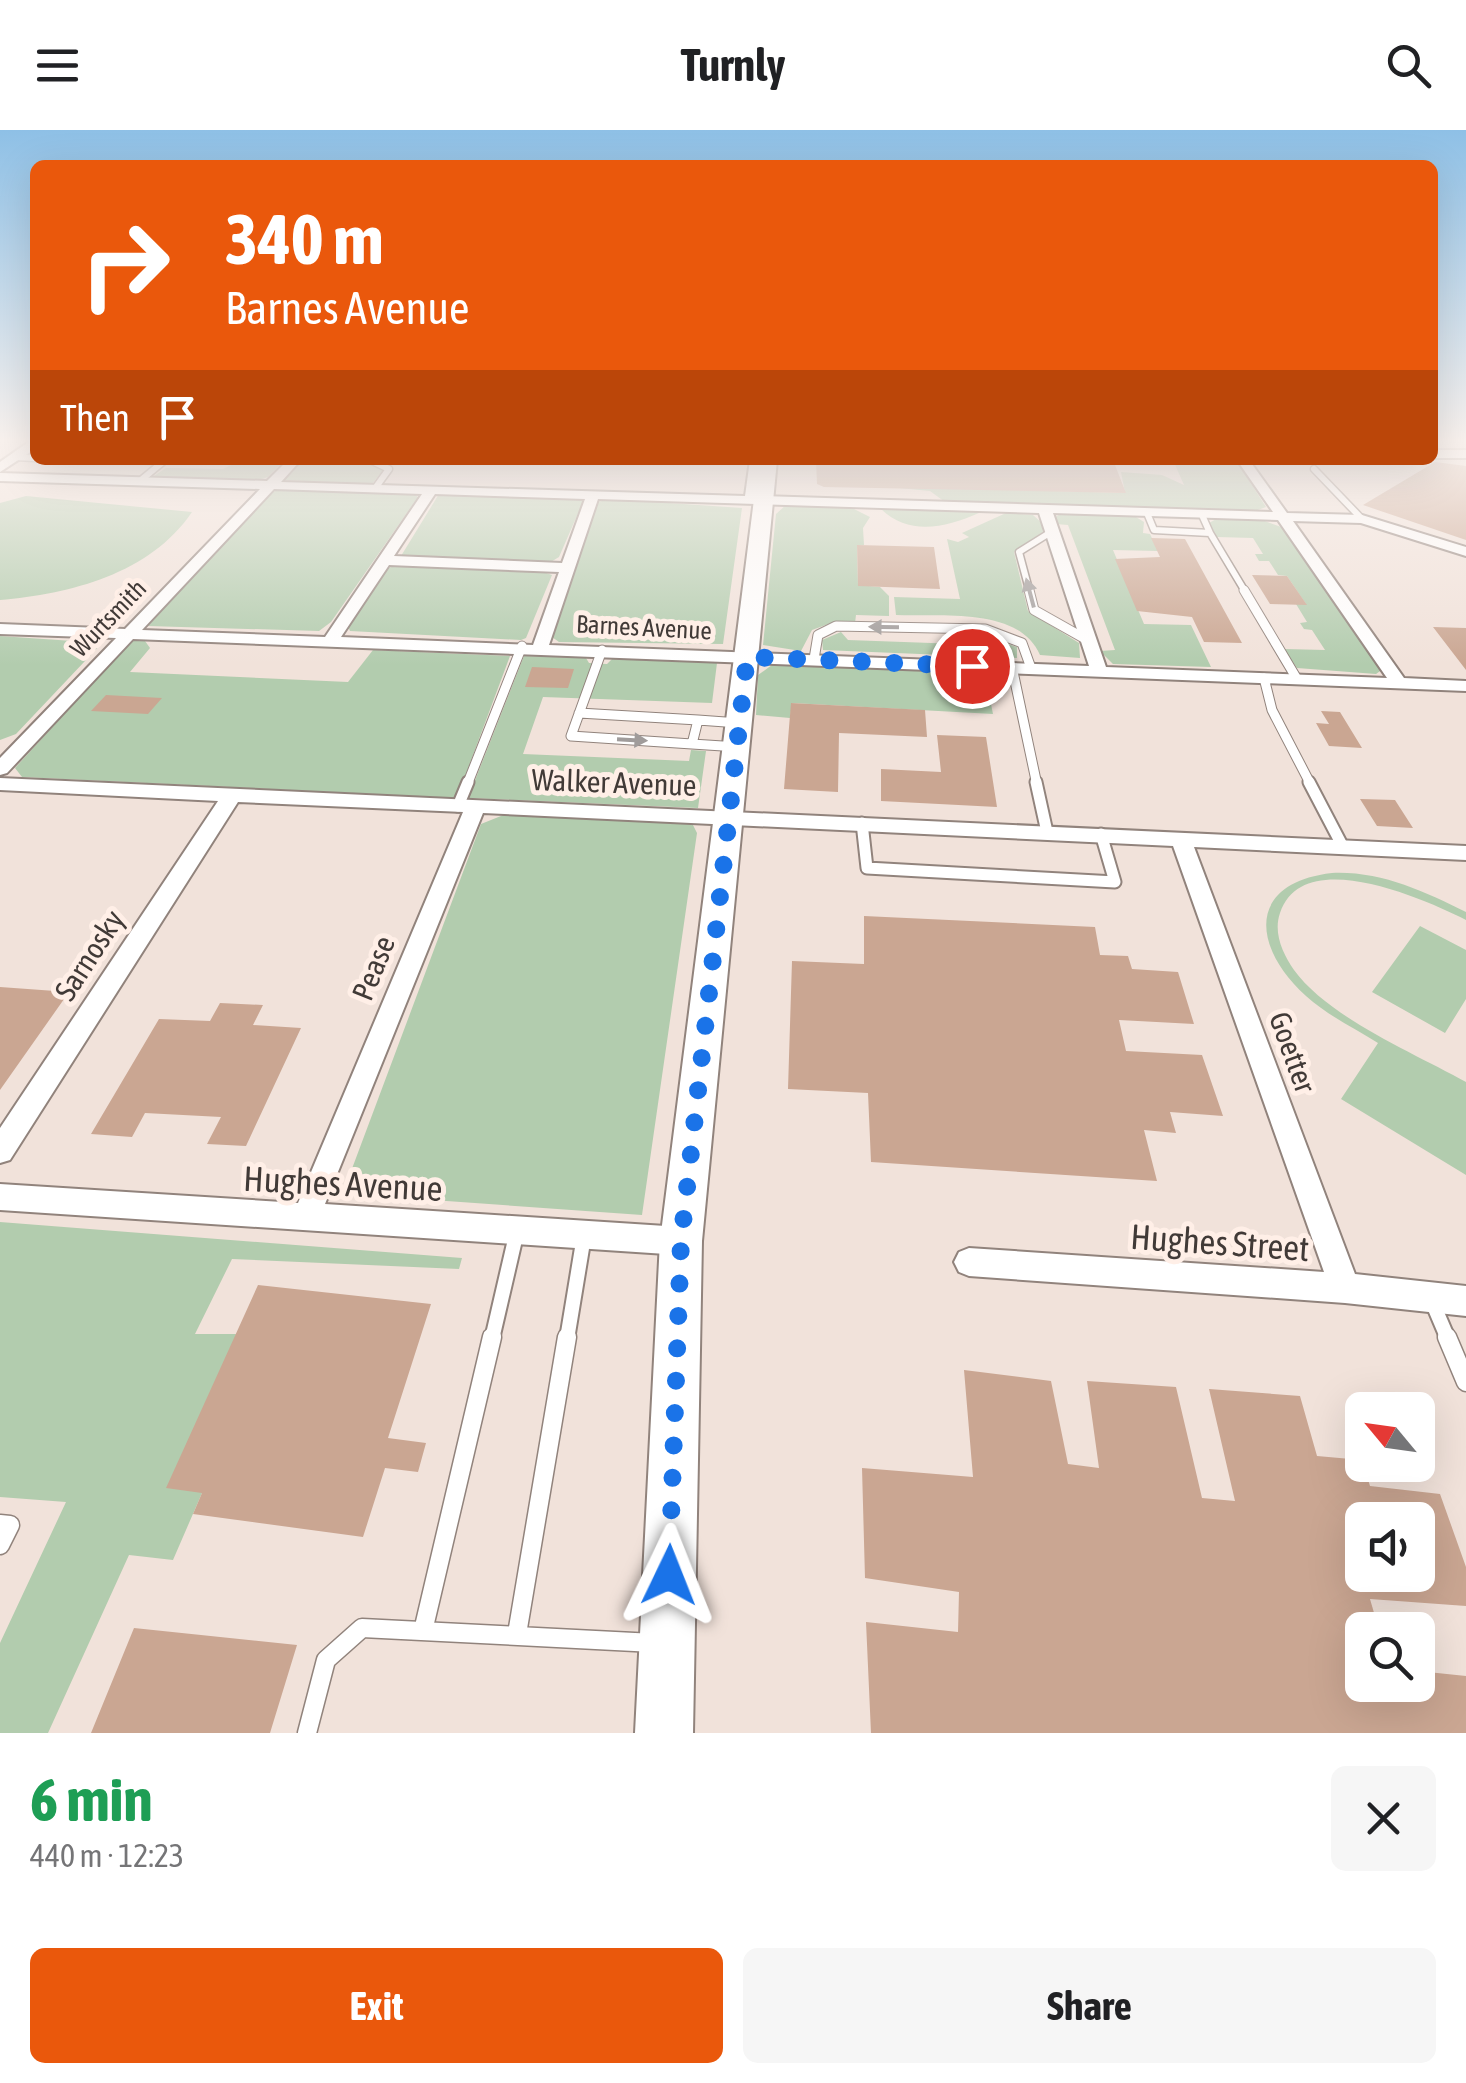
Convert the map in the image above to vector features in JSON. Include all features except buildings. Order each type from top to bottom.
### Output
[{"type":"street","name":"Wurtsmith","points":[[0,769],[242,516]]},
{"type":"street","points":[[332,640],[414,516]]},
{"type":"street","points":[[531,646],[586,516]]},
{"type":"street","points":[[664,1733],[681,1241],[747,657],[756,516]]},
{"type":"street","points":[[1047,516],[1099,671]]},
{"type":"street","points":[[1251,516],[1362,519],[1466,552]]},
{"type":"street","points":[[1283,517],[1399,683]]},
{"type":"street","points":[[385,560],[567,568]]},
{"type":"street","name":"Barnes Avenue","points":[[0,628],[531,646],[1466,686]]},
{"type":"street","name":"Walker Avenue","points":[[0,784],[1466,853]]},
{"type":"street","name":"Sarnosky","points":[[7,1140],[232,795]]},
{"type":"street","name":"Pease","points":[[304,1219],[467,806]]},
{"type":"street","name":"Goetter","points":[[1180,838],[1346,1288]]},
{"type":"street","name":"Hughes Avenue","points":[[0,1197],[681,1241]]},
{"type":"street","name":"Hughes Street","points":[[969,1262],[1346,1288],[1466,1301]]},
{"type":"lane","points":[[1148,516],[1154,530],[1210,533]]},
{"type":"lane","points":[[1203,516],[1298,679]]},
{"type":"lane","points":[[1359,516],[1362,519]]},
{"type":"lane","points":[[1052,532],[1019,552],[1034,610],[1089,640]]},
{"type":"lane","points":[[814,660],[818,635],[836,626],[985,630],[1022,643],[1031,668]]},
{"type":"lane","points":[[467,806],[531,646]]},
{"type":"lane","points":[[602,650],[571,736],[692,744],[739,734]]},
{"type":"lane","points":[[1012,667],[1046,832]]},
{"type":"lane","points":[[1264,678],[1272,710],[1343,848]]},
{"type":"lane","points":[[579,713],[698,720],[739,734]]},
{"type":"lane","points":[[692,744],[698,720]]},
{"type":"lane","points":[[862,823],[867,868],[1115,882],[1101,834]]},
{"type":"lane","points":[[423,1630],[517,1231]]},
{"type":"lane","points":[[517,1634],[584,1236]]},
{"type":"lane","points":[[1430,1299],[1466,1382]]},
{"type":"lane","points":[[0,1524],[10,1525],[0,1544]]},
{"type":"lane","points":[[307,1733],[326,1660],[362,1628],[668,1644]]},
{"type":"green space","points":[[0,516],[189,516],[175,533],[131,566],[80,586],[0,600]]},
{"type":"green space","points":[[248,516],[405,516],[331,622],[319,631],[148,626]]},
{"type":"green space","points":[[426,516],[577,516],[559,557],[549,563],[401,556]]},
{"type":"green space","points":[[593,516],[741,516],[723,644],[559,642],[552,637]]},
{"type":"green space","points":[[776,516],[870,517],[863,528],[864,545],[857,546],[858,585],[880,587],[889,596],[889,616],[856,615],[855,623],[831,623],[812,630],[801,651],[763,645]]},
{"type":"green space","points":[[889,516],[971,516],[928,527]]},
{"type":"green space","points":[[1000,516],[1034,516],[1042,523],[1043,532],[1014,552],[1028,611],[1079,643],[1080,658],[1040,655],[1030,639],[997,621],[896,615],[894,597],[960,599],[947,539],[958,542],[969,537],[962,533]]},
{"type":"green space","points":[[1055,517],[1136,517],[1144,522],[1143,533],[1150,534],[1158,551],[1113,550],[1144,624],[1191,625],[1211,667],[1113,664],[1100,651],[1115,650],[1068,525],[1056,524]]},
{"type":"green space","points":[[1218,518],[1262,520],[1284,528],[1383,669],[1376,674],[1297,668],[1284,649],[1325,650],[1312,630],[1304,629],[1300,623],[1307,622],[1296,604],[1306,604],[1287,576],[1278,575],[1269,561],[1259,561],[1255,554],[1263,554],[1253,538],[1217,537],[1209,523]]},
{"type":"green space","points":[[397,565],[535,569],[552,575],[526,638],[521,640],[350,631],[348,627],[386,569]]},
{"type":"green space","points":[[841,632],[848,640],[987,645],[990,638],[1017,647],[1017,658],[823,650],[822,640]]},
{"type":"green space","points":[[0,636],[102,643],[16,734],[0,740]]},
{"type":"green space","points":[[131,641],[145,641],[150,648],[130,672],[348,682],[373,650],[510,656],[457,798],[22,777],[15,768]]},
{"type":"green space","points":[[524,656],[586,658],[589,663],[607,664],[612,659],[717,663],[712,703],[543,697],[523,754],[689,761],[691,750],[706,751],[698,808],[468,798]]},
{"type":"green space","points":[[772,665],[991,673],[1004,683],[987,684],[993,714],[792,703],[790,718],[756,715],[758,675]]},
{"type":"green space","points":[[506,814],[692,823],[697,833],[642,1215],[348,1194],[347,1182],[481,824]]},
{"type":"green space","points":[[1332,873],[1385,879],[1466,912],[1466,920],[1367,883],[1313,882],[1293,893],[1280,913],[1278,936],[1294,970],[1328,1004],[1466,1082],[1466,1175],[1341,1099],[1378,1043],[1314,1003],[1275,958],[1266,920],[1272,903],[1284,890],[1304,879]]},
{"type":"green space","points":[[1420,926],[1466,950],[1466,999],[1445,1033],[1372,992]]},
{"type":"green space","points":[[0,1222],[462,1258],[459,1269],[232,1259],[195,1334],[236,1334],[202,1493],[173,1560],[129,1555],[48,1733],[0,1733],[0,1643],[66,1502],[0,1497]]},
{"type":"route","points":[[669,1575],[681,1241],[747,657],[972,666]]}]
